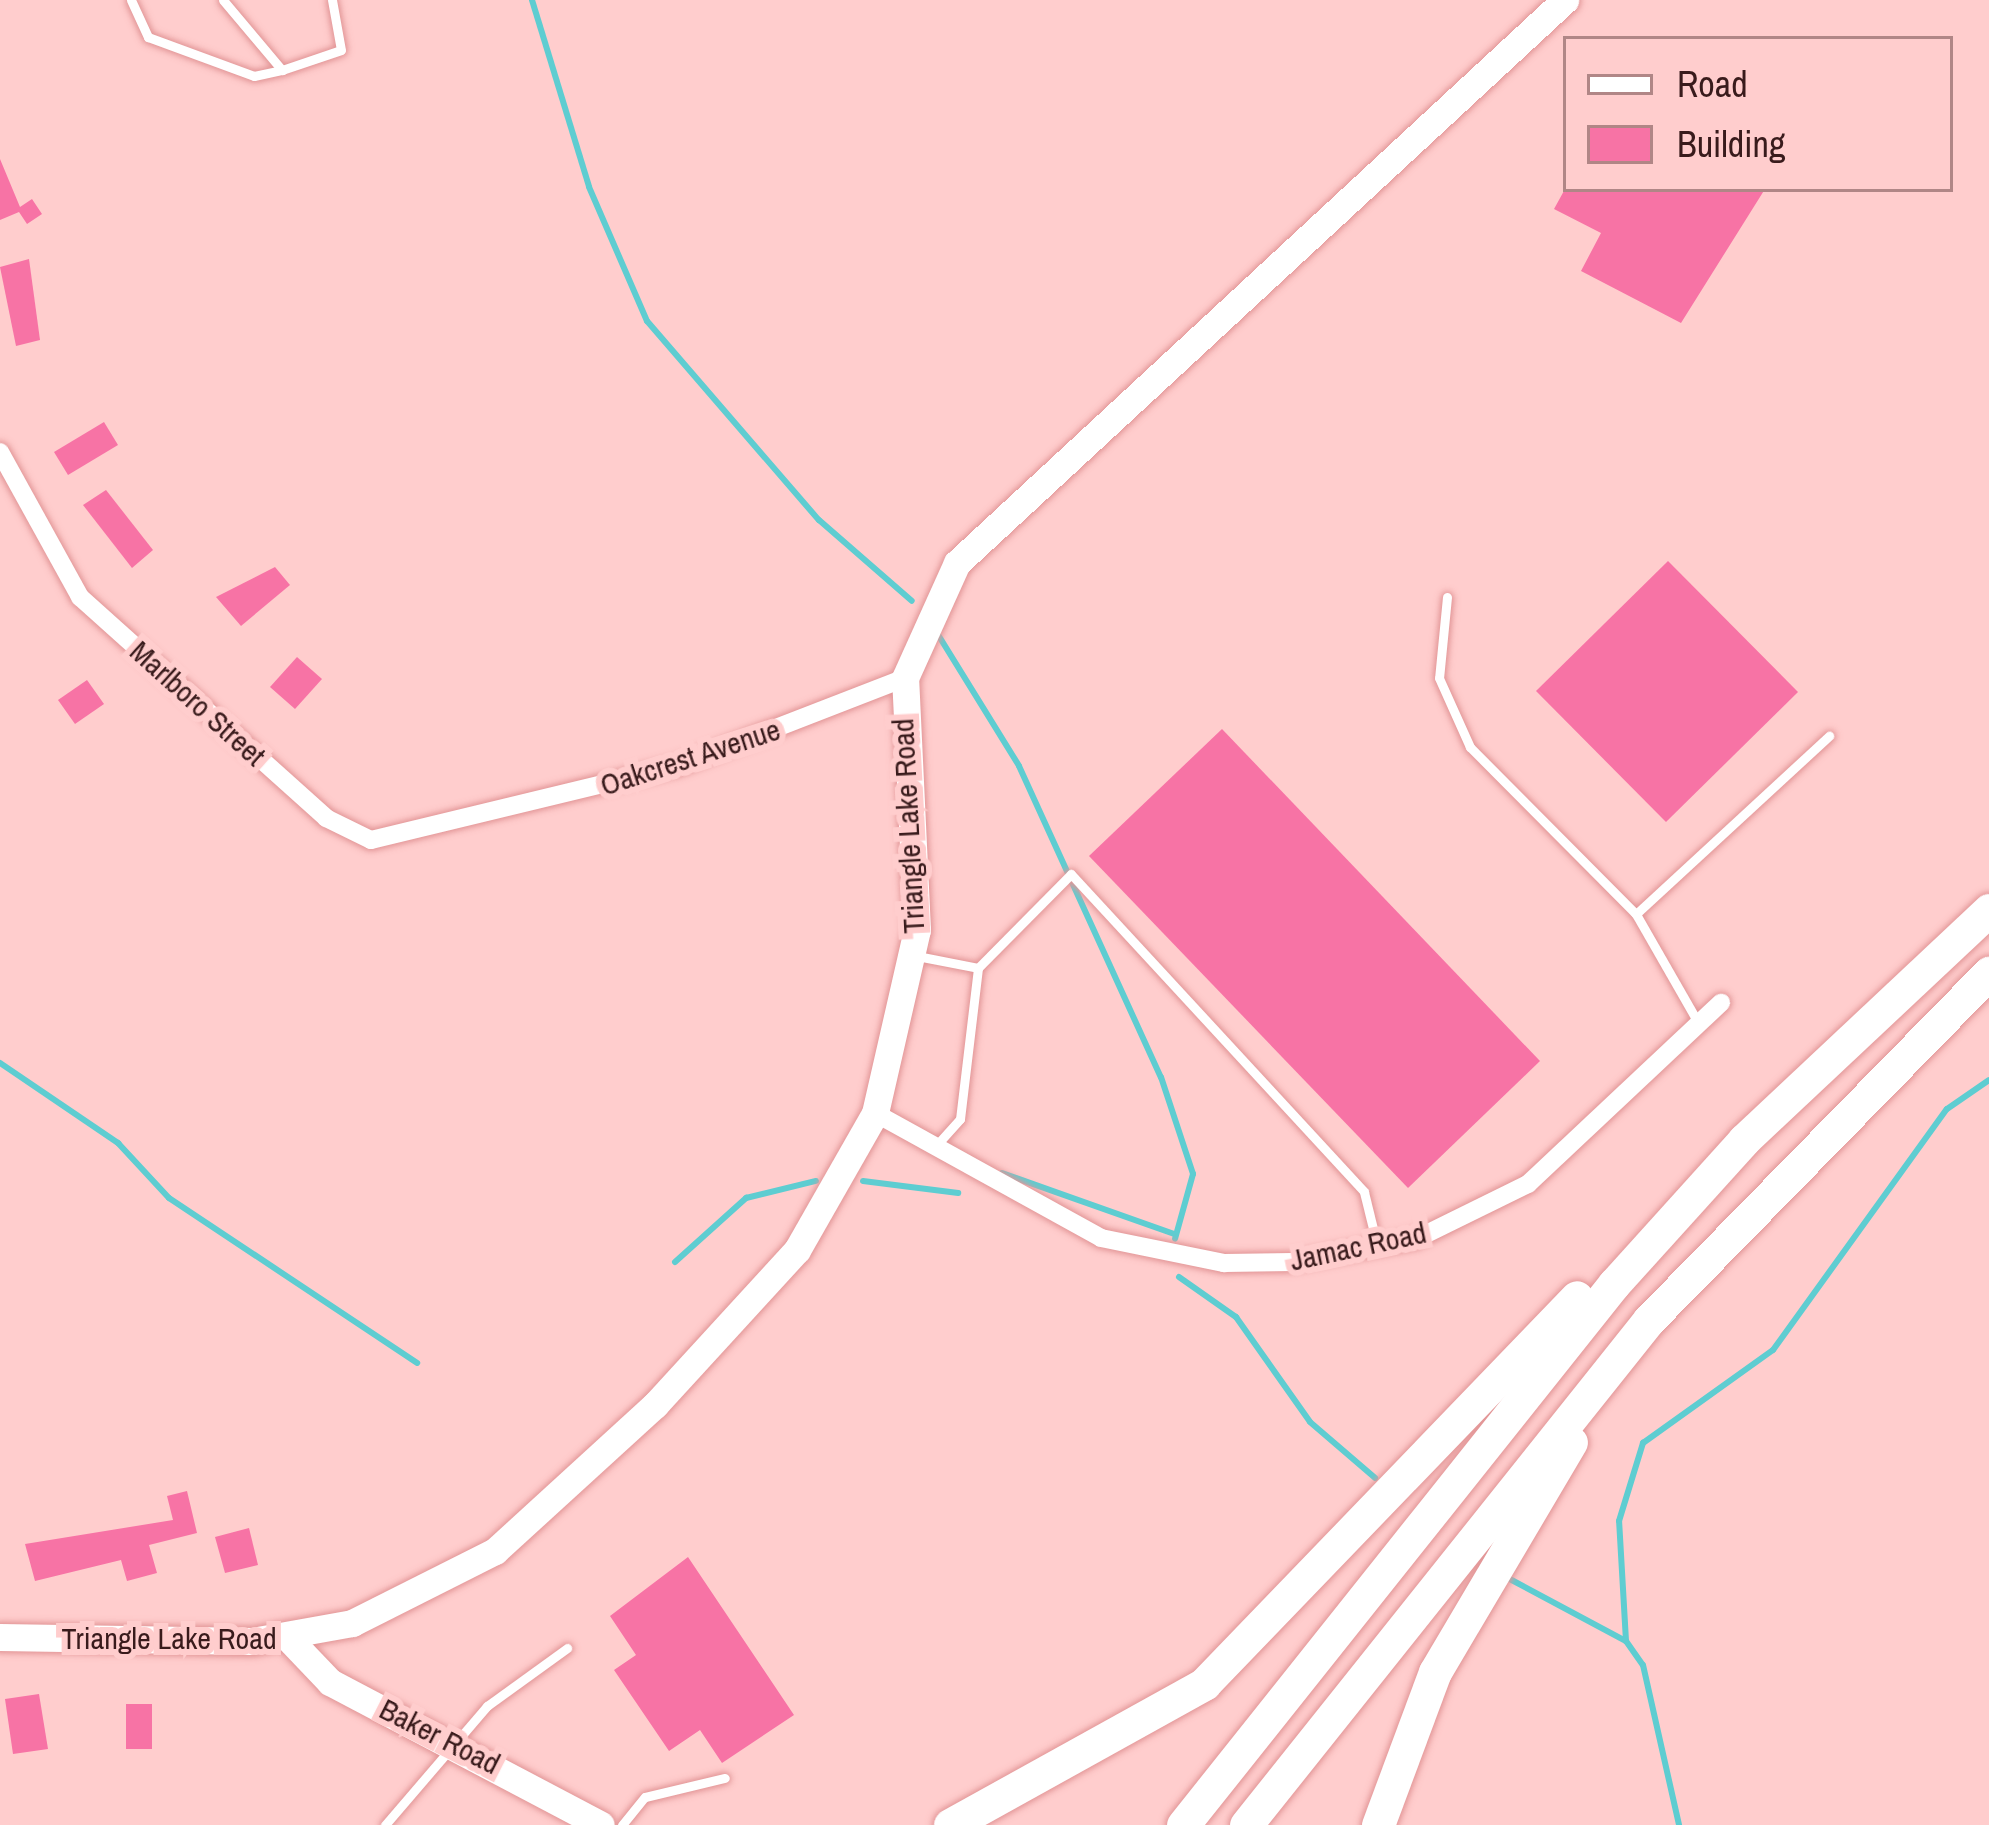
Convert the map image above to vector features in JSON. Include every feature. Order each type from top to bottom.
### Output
[{"type":"highway","points":[[1183,1825],[1675,1216],[1989,910]]},
{"type":"highway","points":[[1246,1825],[1649,1320],[1989,973]]},
{"type":"highway","points":[[950,1825],[1204,1684],[1606,1266],[1675,1216]]},
{"type":"highway","points":[[1378,1825],[1435,1672],[1649,1320]]},
{"type":"street","name":"Triangle Lake Road","points":[[0,1637],[288,1638],[441,1586],[562,1499],[797,1250],[874,1114],[914,955],[905,678],[927,611],[999,518],[1565,0]]},
{"type":"street","name":"Marlboro Street","points":[[0,452],[80,597],[326,818],[371,840],[470,821]]},
{"type":"street","name":"Oakcrest Avenue","points":[[470,821],[678,766],[905,678]]},
{"type":"street","name":"Jamac Road","points":[[874,1114],[1101,1238],[1169,1255],[1293,1262],[1377,1248],[1528,1184],[1720,1003]]},
{"type":"street","name":"Baker Road","points":[[288,1638],[330,1682],[455,1742],[601,1825]]},
{"type":"lane","points":[[131,0],[148,37],[254,76],[341,50],[332,0]]},
{"type":"lane","points":[[223,0],[281,70]]},
{"type":"lane","points":[[1447,597],[1439,678],[1470,747],[1636,914],[1699,1024]]},
{"type":"lane","points":[[1636,914],[1829,736]]},
{"type":"lane","points":[[934,1148],[960,1119],[978,968],[1071,874],[1364,1192],[1377,1248]]},
{"type":"lane","points":[[914,955],[978,968]]},
{"type":"lane","points":[[389,1823],[455,1742],[567,1648]]},
{"type":"lane","points":[[622,1825],[646,1797],[725,1778]]},
{"type":"building","points":[[0,159],[20,207],[32,199],[42,214],[27,224],[19,212],[0,220]]},
{"type":"building","points":[[1563,192],[1763,192],[1681,323],[1581,271],[1601,233],[1554,209]]},
{"type":"building","points":[[29,259],[40,340],[16,346],[0,267]]},
{"type":"building","points":[[104,422],[118,445],[68,475],[54,452]]},
{"type":"building","points":[[106,490],[153,550],[132,568],[83,505]]},
{"type":"building","points":[[1668,561],[1798,692],[1666,822],[1536,691]]},
{"type":"building","points":[[275,567],[290,585],[241,626],[216,597]]},
{"type":"building","points":[[297,657],[322,679],[295,709],[270,687]]},
{"type":"building","points":[[87,680],[104,704],[75,724],[58,700]]},
{"type":"building","points":[[1222,729],[1540,1061],[1408,1188],[1089,856]]},
{"type":"building","points":[[187,1491],[197,1533],[149,1545],[157,1573],[127,1581],[121,1560],[35,1581],[25,1544],[173,1520],[167,1496]]},
{"type":"building","points":[[249,1528],[258,1565],[225,1573],[215,1537]]},
{"type":"building","points":[[688,1557],[794,1715],[722,1763],[700,1730],[669,1751],[614,1670],[636,1655],[610,1616]]},
{"type":"building","points":[[39,1694],[48,1749],[13,1754],[5,1699]]},
{"type":"building","points":[[126,1704],[152,1704],[152,1749],[126,1749]]},
{"type":"waterway","points":[[532,0],[589,187],[647,321],[819,520],[912,601]]},
{"type":"waterway","points":[[937,633],[1019,766],[1161,1077],[1193,1174],[1175,1239]]},
{"type":"waterway","points":[[0,1063],[118,1143],[169,1198],[417,1363]]},
{"type":"waterway","points":[[1626,1641],[1619,1521],[1643,1443],[1773,1350],[1947,1109],[1989,1080]]},
{"type":"waterway","points":[[1002,1173],[1174,1234]]},
{"type":"waterway","points":[[675,1262],[746,1198],[816,1181]]},
{"type":"waterway","points":[[863,1181],[958,1193]]},
{"type":"waterway","points":[[1179,1277],[1236,1317],[1310,1422],[1375,1478]]},
{"type":"waterway","points":[[1506,1577],[1626,1641],[1643,1665],[1679,1825]]}]
